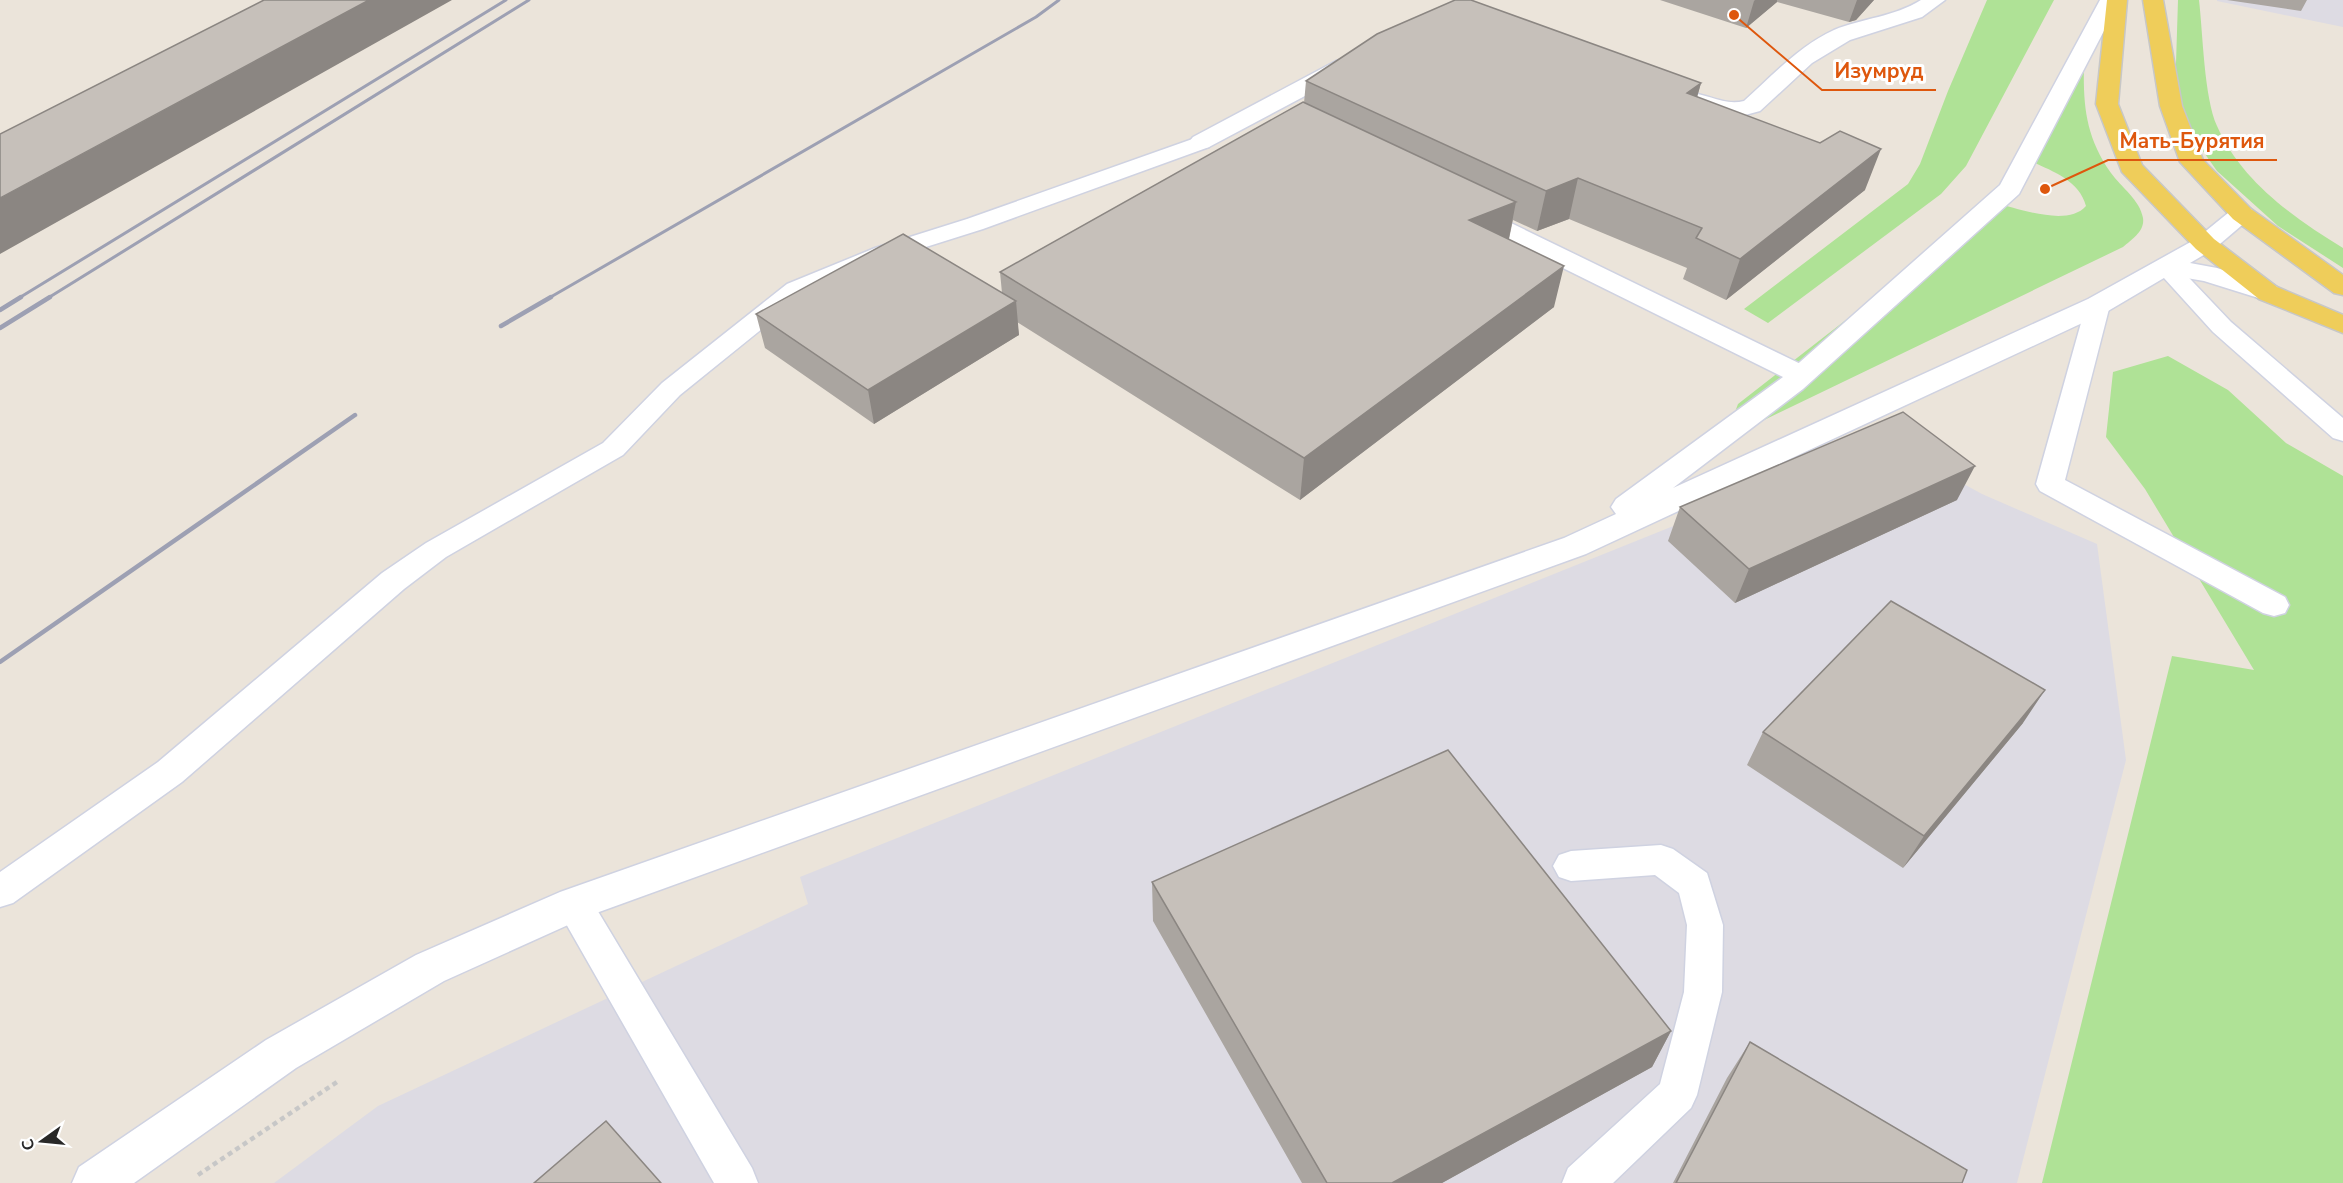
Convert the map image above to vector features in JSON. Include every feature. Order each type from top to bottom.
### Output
[{"type":"main road","points":[[2117,0],[2107,104],[2131,167],[2205,244],[2268,293],[2343,325]]},
{"type":"main road","points":[[2152,0],[2170,106],[2192,162],[2242,214],[2343,287]]},
{"type":"street","points":[[1668,92],[1714,108],[1734,111],[1752,106],[1804,58],[1842,35],[1915,13],[1935,0]]},
{"type":"street","points":[[1575,546],[1801,375],[2010,189],[2110,0]]},
{"type":"street","points":[[1201,142],[1361,57]]},
{"type":"street","points":[[1261,112],[1289,126]]},
{"type":"street","points":[[1447,201],[1801,375]]},
{"type":"street","points":[[95,1183],[291,1048],[430,968],[574,904],[1575,546],[2098,305],[2205,244],[2242,214]]},
{"type":"street","points":[[2166,267],[2208,274],[2268,293]]},
{"type":"lane","points":[[0,892],[170,772],[410,568],[436,550],[613,449],[671,389],[796,289],[883,253],[975,224],[1201,142]]},
{"type":"lane","points":[[2166,267],[2222,327],[2343,432]]},
{"type":"lane","points":[[2098,305],[2050,484],[2274,605]]},
{"type":"lane","points":[[1571,866],[1661,860],[1694,884],[1705,925],[1703,992],[1677,1095],[1583,1183]]},
{"type":"lane","points":[[574,904],[737,1183]]},
{"type":"path","points":[[195,1177],[340,1080]]},
{"type":"shaded area","points":[[2343,0],[2343,27],[2217,1]]},
{"type":"shaded area","points":[[1885,441],[1982,494],[2097,544],[2126,760],[2017,1183],[274,1183],[378,1106],[808,904],[800,877]]},
{"type":"green space","points":[[1987,0],[2054,0],[1966,166],[1941,194],[1768,323],[1744,309],[1908,184],[1920,164]]},
{"type":"green space","points":[[2178,0],[2199,0],[2209,99],[2217,126],[2227,146],[2254,181],[2288,211],[2343,248],[2343,268],[2278,226],[2217,171],[2186,127],[2175,95]]},
{"type":"green space","points":[[2084,62],[2085,106],[2091,133],[2102,159],[2138,205],[2143,218],[2142,227],[2134,238],[2123,247],[1762,421],[1749,422],[1735,412],[1738,404],[1996,203],[2056,216],[2078,212],[2086,206],[2077,189],[2070,182],[2026,159]]},
{"type":"green space","points":[[2168,356],[2228,390],[2286,443],[2343,476],[2343,1183],[2042,1183],[2172,656],[2254,670],[2145,489],[2106,437],[2113,372]]},
{"type":"building","points":[[264,0],[369,0],[0,198],[0,134]]},
{"type":"building","points":[[1455,0],[1471,0],[1701,83],[1687,93],[1820,143],[1840,131],[1881,149],[1740,259],[1696,238],[1702,228],[1578,178],[1546,191],[1306,81],[1377,34]]},
{"type":"building","points":[[1303,102],[1516,202],[1469,220],[1564,266],[1304,458],[1000,272]]},
{"type":"building","points":[[903,234],[1016,301],[868,390],[756,314]]},
{"type":"building","points":[[1903,412],[1975,466],[1749,569],[1680,507]]},
{"type":"building","points":[[1891,601],[2045,690],[1924,836],[1763,732]]},
{"type":"building","points":[[1448,750],[1671,1031],[1392,1183],[1327,1183],[1152,882]]},
{"type":"building","points":[[1750,1042],[1967,1170],[1962,1183],[1676,1183]]},
{"type":"building","points":[[606,1121],[661,1183],[534,1183]]},
{"type":"railway","points":[[19,298],[506,0]]},
{"type":"railway","points":[[48,298],[529,0]]},
{"type":"railway","points":[[549,298],[1036,17],[1059,0]]},
{"type":"railway","points":[[0,310],[21,297]]},
{"type":"railway","points":[[0,328],[50,297]]},
{"type":"railway","points":[[501,326],[551,297]]},
{"type":"railway","points":[[0,662],[355,415]]},
{"type":"place","name":"Изумруд","points":[[1734,15]]},
{"type":"place","name":"Мать-Бурятия","points":[[2045,189]]}]
